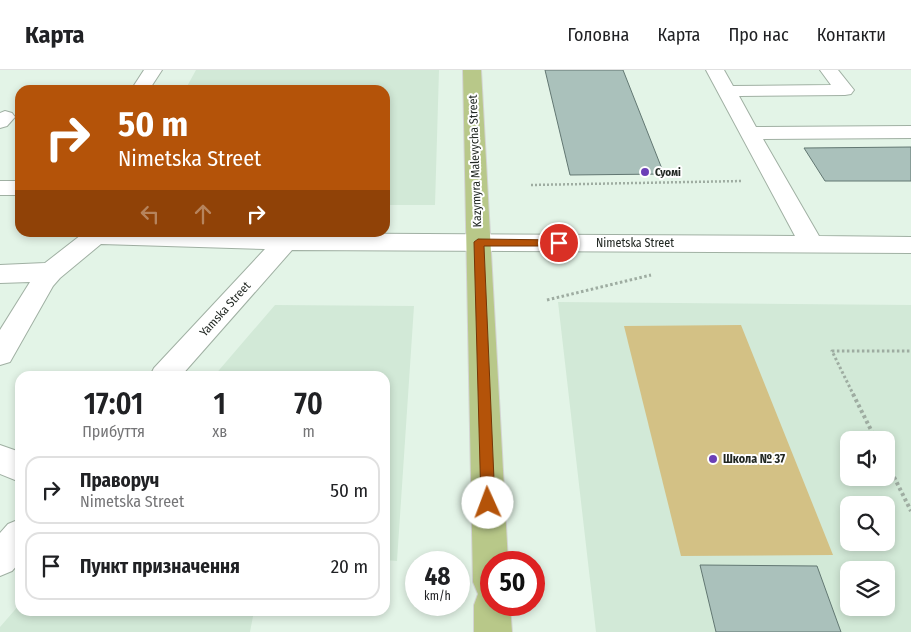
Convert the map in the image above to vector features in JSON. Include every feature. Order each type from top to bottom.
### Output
[{"type":"main road","name":"Kazymyra Malevycha Street","points":[[472,70],[490,551]]},
{"type":"main road","points":[[492,616],[493,632]]},
{"type":"street","points":[[143,85],[153,70]]},
{"type":"street","points":[[715,70],[811,244]]},
{"type":"street","points":[[726,91],[845,90],[829,70]]},
{"type":"street","points":[[750,133],[911,132]]},
{"type":"street","points":[[0,188],[15,188]]},
{"type":"street","points":[[0,354],[44,280],[91,237]]},
{"type":"street","name":"Nimetska Street","points":[[290,237],[478,242],[911,245]]},
{"type":"street","name":"Yamska Street","points":[[169,371],[290,237]]},
{"type":"street","points":[[0,274],[51,272]]},
{"type":"street","points":[[0,459],[15,465]]},
{"type":"street","points":[[0,559],[15,542]]},
{"type":"path","points":[[530,185],[746,181]]},
{"type":"path","points":[[547,300],[653,274]]},
{"type":"path","points":[[872,431],[832,351],[911,351]]},
{"type":"path","points":[[895,479],[911,511]]},
{"type":"shaded area","points":[[196,70],[439,70],[435,205],[390,205],[390,85],[188,85]]},
{"type":"shaded area","name":"Школа № 37","points":[[558,302],[911,305],[911,632],[596,632]]},
{"type":"shaded area","points":[[275,305],[414,306],[397,561],[390,560],[390,371],[218,371]]},
{"type":"shaded area","points":[[741,325],[833,555],[681,556],[624,326]]},
{"type":"shaded area","points":[[15,610],[15,616],[253,616],[250,632],[0,632],[0,627]]},
{"type":"building","points":[[545,70],[623,70],[664,174],[570,175]]},
{"type":"building","points":[[911,147],[911,181],[825,181],[804,148]]},
{"type":"building","points":[[700,565],[817,566],[841,632],[716,632]]},
{"type":"place","name":"Суомі","points":[[645,172]]},
{"type":"place","name":"Школа № 37","points":[[713,459]]},
{"type":"route","points":[[488,503],[478,242],[559,243]]}]
